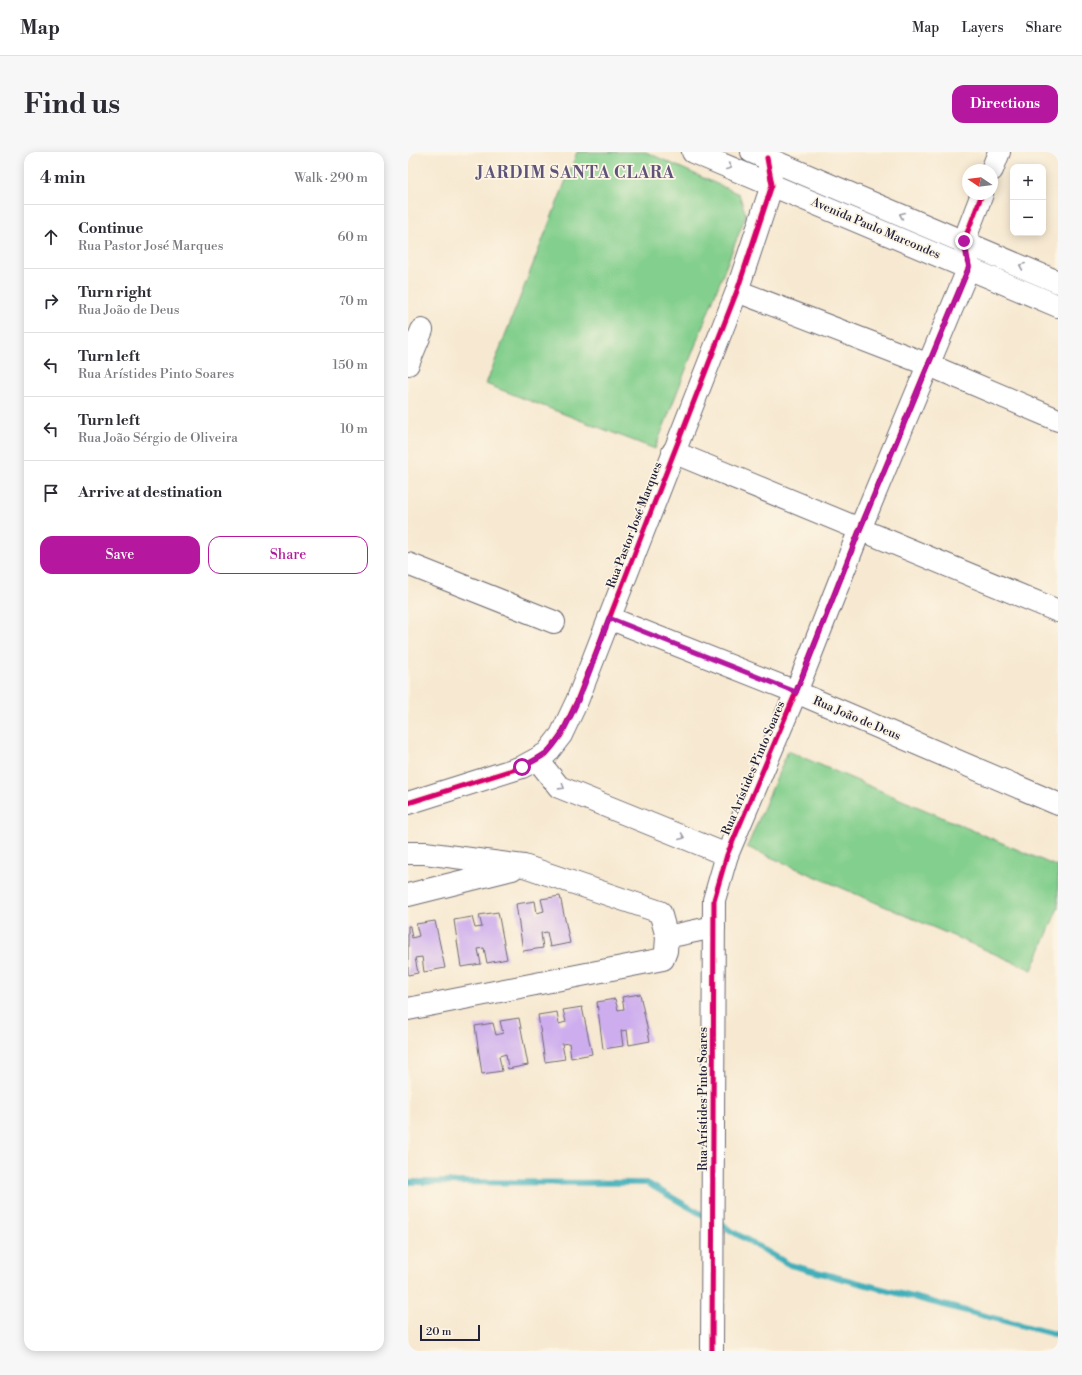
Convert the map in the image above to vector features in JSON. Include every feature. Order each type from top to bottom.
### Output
[{"type":"street","name":"Avenida Paulo Marcondes","points":[[693,152],[969,267],[1058,306]]},
{"type":"street","points":[[994,164],[999,152]]},
{"type":"street","name":"Avenida Paulo Marcondes","points":[[763,154],[1058,282]]},
{"type":"street","name":"Rua Pastor José Marques","points":[[408,803],[522,767],[546,752],[561,735],[577,701],[737,291],[772,185],[763,154]]},
{"type":"street","points":[[969,267],[964,241],[980,200]]},
{"type":"street","name":"Rua Arístides Pinto Soares","points":[[712,1351],[714,900],[727,855],[796,692],[860,529],[969,267]]},
{"type":"street","points":[[737,291],[929,365],[1058,420]]},
{"type":"street","points":[[408,364],[422,330]]},
{"type":"street","points":[[673,452],[1058,611]]},
{"type":"street","points":[[408,564],[554,622]]},
{"type":"street","name":"Rua João de Deus","points":[[609,618],[796,692],[1058,804]]},
{"type":"street","points":[[537,758],[559,787],[727,855]]},
{"type":"street","points":[[408,853],[425,853],[524,866],[660,912],[667,937],[666,951],[663,959],[408,1009]]},
{"type":"street","points":[[408,895],[524,866]]},
{"type":"street","points":[[667,937],[714,928]]},
{"type":"green space","points":[[577,152],[646,152],[739,194],[746,215],[655,449],[486,384]]},
{"type":"green space","points":[[788,751],[1058,867],[1058,908],[1032,970],[747,847]]},
{"type":"building","points":[[560,896],[570,943],[550,947],[547,932],[541,933],[543,948],[523,951],[516,904],[535,901],[537,913],[544,911],[541,899]]},
{"type":"building","points":[[498,912],[507,959],[487,963],[484,948],[478,949],[481,964],[461,967],[454,920],[472,917],[475,928],[482,927],[479,915]]},
{"type":"building","points":[[435,921],[445,968],[424,972],[422,957],[415,958],[418,973],[408,975],[408,926],[410,926],[412,938],[419,936],[416,924]]},
{"type":"building","points":[[640,994],[650,1041],[629,1045],[627,1030],[621,1031],[623,1046],[603,1049],[597,1002],[615,999],[618,1010],[624,1009],[622,997]]},
{"type":"building","points":[[582,1007],[592,1054],[571,1058],[569,1043],[562,1044],[565,1059],[545,1062],[538,1015],[557,1012],[559,1024],[566,1022],[563,1010]]},
{"type":"building","points":[[519,1018],[528,1065],[508,1069],[506,1054],[499,1056],[502,1071],[482,1074],[475,1026],[493,1023],[496,1035],[503,1033],[500,1021]]},
{"type":"waterway","points":[[408,1182],[647,1183],[708,1218]]},
{"type":"waterway","points":[[718,1223],[790,1265],[1058,1335]]},
{"type":"cycle path","points":[[408,803],[522,767],[547,753],[561,735],[577,701],[737,291],[772,185],[767,158]]},
{"type":"cycle path","points":[[712,1351],[714,900],[727,855],[796,692],[860,529],[969,267],[964,241],[980,200]]},
{"type":"district","name":"JARDIM SANTA CLARA","points":[[576,172]]},
{"type":"route","points":[[522,767],[546,752],[561,735],[577,701],[609,618],[796,692],[860,529],[969,267],[964,241]]}]
